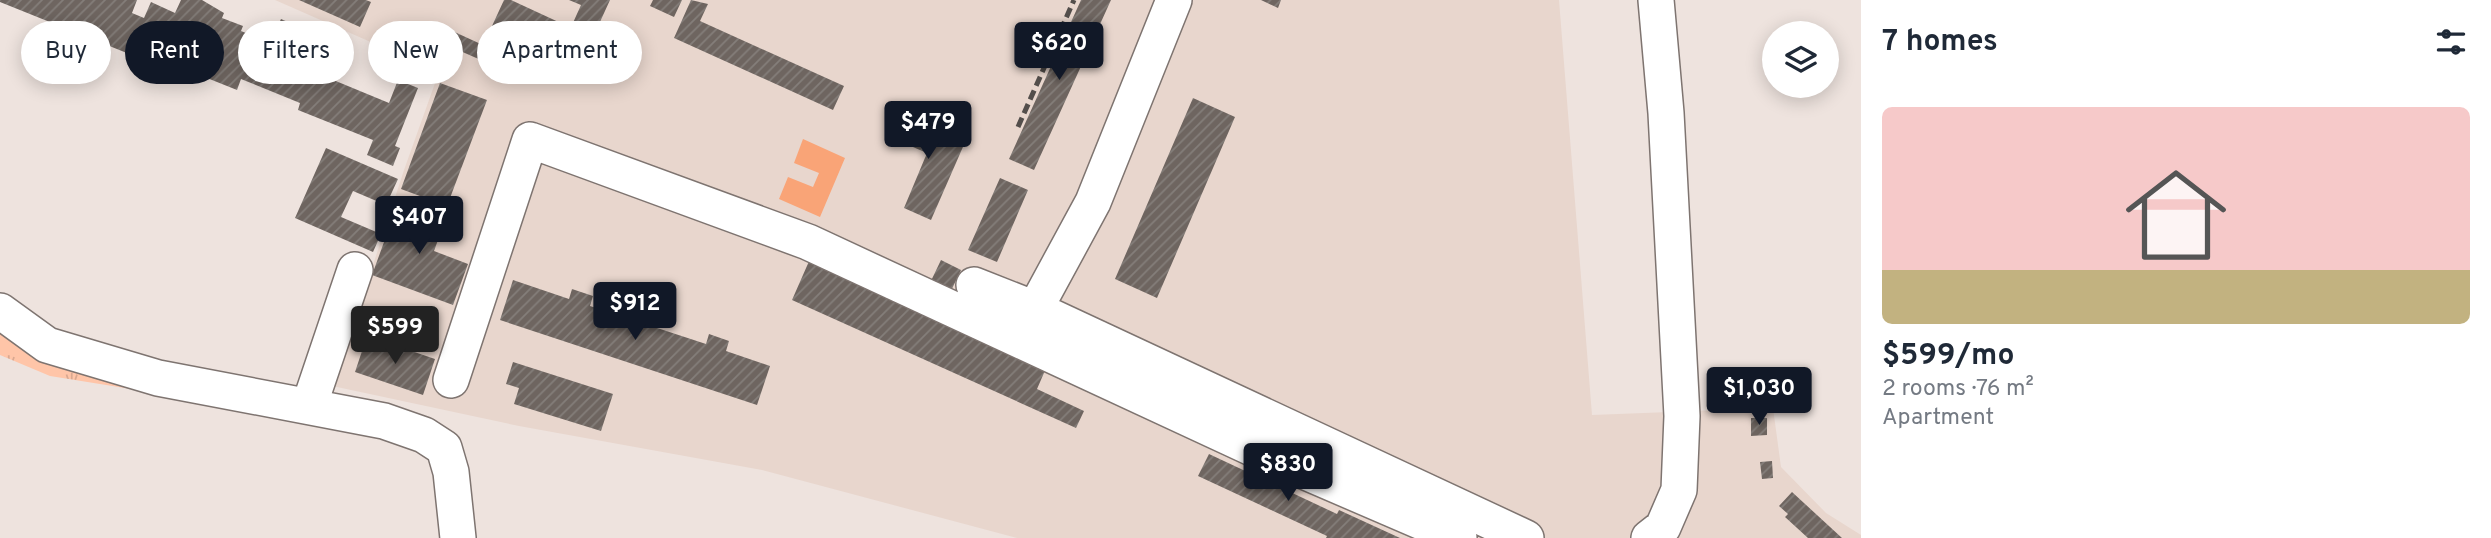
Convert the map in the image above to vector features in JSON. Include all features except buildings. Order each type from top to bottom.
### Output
[{"type":"street","points":[[1035,309],[1093,202],[1174,0]]},
{"type":"street","points":[[1649,538],[1663,527],[1679,490],[1682,415],[1667,127],[1656,0]]},
{"type":"street","points":[[451,380],[530,141],[808,242],[1278,460],[1459,538]]},
{"type":"street","points":[[309,407],[355,270]]},
{"type":"street","points":[[974,285],[1035,309],[1526,538]]},
{"type":"street","points":[[0,311],[47,345],[158,378],[384,421],[424,435],[444,449],[451,472],[458,538]]},
{"type":"shaded area","points":[[275,0],[1559,0],[1592,415],[1773,408],[1781,467],[1826,513],[1861,535],[1861,538],[1017,538],[762,470],[519,426],[323,384],[365,263],[373,265],[435,84],[463,84],[463,21],[368,21],[368,41],[354,35],[354,21],[323,21]]},
{"type":"shaded area","points":[[803,139],[845,158],[820,217],[779,199],[788,177],[813,187],[819,173],[794,163]]},
{"type":"green space","points":[[0,327],[382,429],[50,376],[0,355]]},
{"type":"railway","points":[[1018,127],[1074,0]]}]
